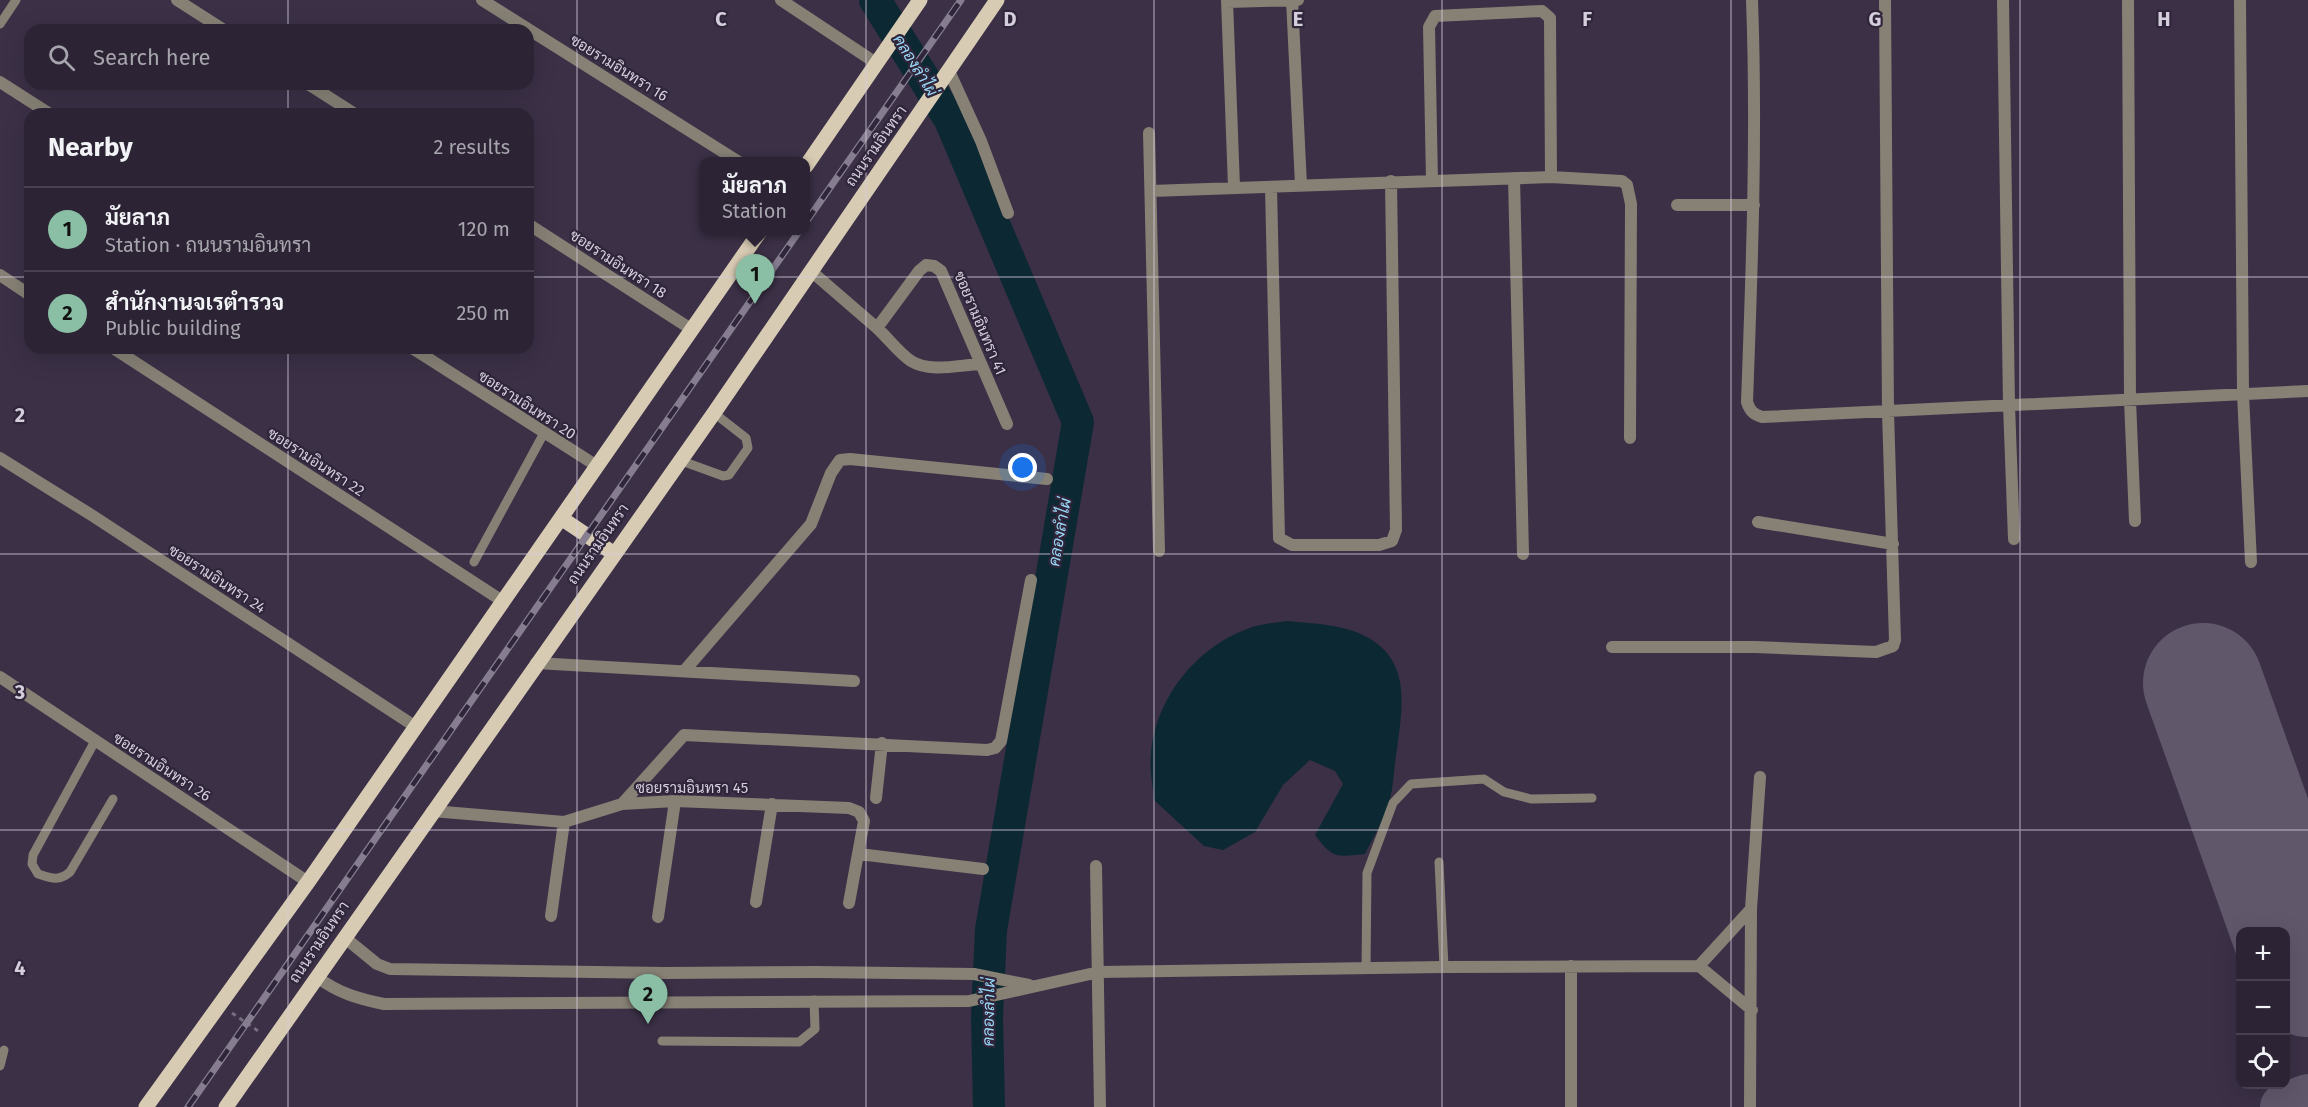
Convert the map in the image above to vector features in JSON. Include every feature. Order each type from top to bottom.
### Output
[{"type":"main road","name":"ถนนรามอินทรา","points":[[226,1107],[432,810],[714,413],[997,0]]},
{"type":"main road","points":[[810,160],[917,4]]},
{"type":"main road","points":[[146,1107],[308,882],[758,235]]},
{"type":"main road","points":[[561,518],[613,554]]},
{"type":"street","points":[[177,0],[215,24]]},
{"type":"street","name":"ซอยรามอินทรา 16","points":[[482,0],[520,24]]},
{"type":"street","points":[[782,0],[876,63]]},
{"type":"street","points":[[1292,0],[1301,185]]},
{"type":"street","points":[[1234,187],[1227,1],[1299,0]]},
{"type":"street","points":[[1752,0],[1755,87],[1754,205],[1747,402],[1749,410],[1754,415],[1762,417],[1888,412],[2308,392]]},
{"type":"street","points":[[1612,647],[1755,646],[1876,652],[1893,646],[1895,640],[1888,412],[1884,0]]},
{"type":"street","points":[[2003,0],[2009,405],[2014,538]]},
{"type":"street","points":[[2128,0],[2130,400],[2135,521]]},
{"type":"street","points":[[2240,0],[2243,394],[2251,562]]},
{"type":"street","points":[[1432,181],[1429,27],[1435,16],[1542,11],[1550,18],[1551,177]]},
{"type":"street","name":"ซอยรามอินทรา 16","points":[[534,33],[731,157]]},
{"type":"street","points":[[946,76],[981,141],[1008,213]]},
{"type":"street","points":[[0,82],[41,108]]},
{"type":"street","points":[[317,90],[346,108]]},
{"type":"street","points":[[1149,133],[1160,551]]},
{"type":"street","points":[[1151,191],[1551,177],[1622,181],[1627,185],[1630,193],[1630,438]]},
{"type":"street","points":[[1514,178],[1523,554]]},
{"type":"street","points":[[1271,187],[1279,538],[1292,545],[1378,545],[1392,541],[1396,530],[1391,181]]},
{"type":"street","points":[[1677,205],[1754,205]]},
{"type":"street","name":"ซอยรามอินทรา 18","points":[[534,229],[691,329]]},
{"type":"street","name":"ซอยรามอินทรา 41","points":[[877,328],[919,271],[926,265],[934,266],[941,271],[1007,424]]},
{"type":"street","points":[[811,271],[911,361],[934,367],[980,364]]},
{"type":"street","points":[[0,276],[24,291]]},
{"type":"street","name":"ซอยรามอินทรา 22","points":[[121,354],[504,602]]},
{"type":"street","name":"ซอยรามอินทรา 20","points":[[421,354],[597,466]]},
{"type":"street","name":"ซอยรามอินทรา 24","points":[[0,458],[416,727]]},
{"type":"street","points":[[685,670],[811,524],[831,473],[840,460],[850,459],[1047,479]]},
{"type":"street","points":[[1758,522],[1893,544]]},
{"type":"street","points":[[622,804],[684,735],[987,750],[995,748],[1001,741],[1031,580]]},
{"type":"street","points":[[536,663],[854,681]]},
{"type":"street","name":"ซอยรามอินทรา 26","points":[[0,677],[308,882]]},
{"type":"street","points":[[876,798],[882,744]]},
{"type":"street","points":[[1750,1107],[1751,909],[1760,777]]},
{"type":"street","points":[[658,917],[675,801]]},
{"type":"street","name":"ซอยรามอินทรา 45","points":[[432,810],[564,822],[622,804],[675,801],[849,808],[859,812],[864,821],[849,903]]},
{"type":"street","points":[[756,902],[772,804]]},
{"type":"street","points":[[551,916],[564,822]]},
{"type":"street","points":[[859,854],[983,869]]},
{"type":"street","points":[[1096,866],[1100,1107]]},
{"type":"street","points":[[1699,966],[1751,909]]},
{"type":"street","points":[[344,937],[376,964],[390,969],[974,974],[1035,987]]},
{"type":"street","points":[[1571,966],[1571,1107]]},
{"type":"street","points":[[317,977],[333,989],[357,998],[384,1004],[706,1004],[814,1000],[969,1001],[1099,972],[1699,966],[1752,1010]]},
{"type":"lane","points":[[0,24],[16,0]]},
{"type":"lane","points":[[679,460],[723,476],[729,476],[748,448],[746,438],[714,413]]},
{"type":"lane","points":[[474,562],[544,433]]},
{"type":"lane","points":[[95,741],[33,855],[32,864],[38,874],[52,879],[62,879],[70,872],[113,799]]},
{"type":"lane","points":[[1366,968],[1367,873],[1393,803],[1411,784],[1484,779],[1504,792],[1531,799],[1592,798]]},
{"type":"lane","points":[[1439,862],[1444,967]]},
{"type":"lane","points":[[662,1041],[799,1042],[814,1029],[814,1000]]},
{"type":"lane","points":[[0,1066],[4,1050]]},
{"type":"path","points":[[220,1004],[272,1041]]},
{"type":"water","points":[[1287,621],[1331,626],[1362,635],[1384,650],[1393,662],[1398,675],[1402,704],[1391,793],[1386,813],[1365,854],[1336,855],[1326,849],[1315,835],[1343,784],[1335,771],[1310,760],[1283,785],[1255,832],[1223,850],[1204,846],[1154,800],[1150,765],[1154,734],[1160,714],[1181,678],[1211,649],[1228,638],[1256,626]]},
{"type":"waterway","name":"คลองลำไผ่","points":[[875,0],[950,120],[1078,422],[991,930],[987,1017],[989,1107]]},
{"type":"taxiway","points":[[2284,1107],[2308,1098]]},
{"type":"runway","points":[[2203,683],[2308,977]]},
{"type":"railway","points":[[810,216],[961,0]]},
{"type":"railway","points":[[188,1107],[797,235]]},
{"type":"place","name":"มัยลาภ","points":[[755,304]]},
{"type":"place","name":"สำนักงานจเรตำรวจ","points":[[648,1024]]}]
